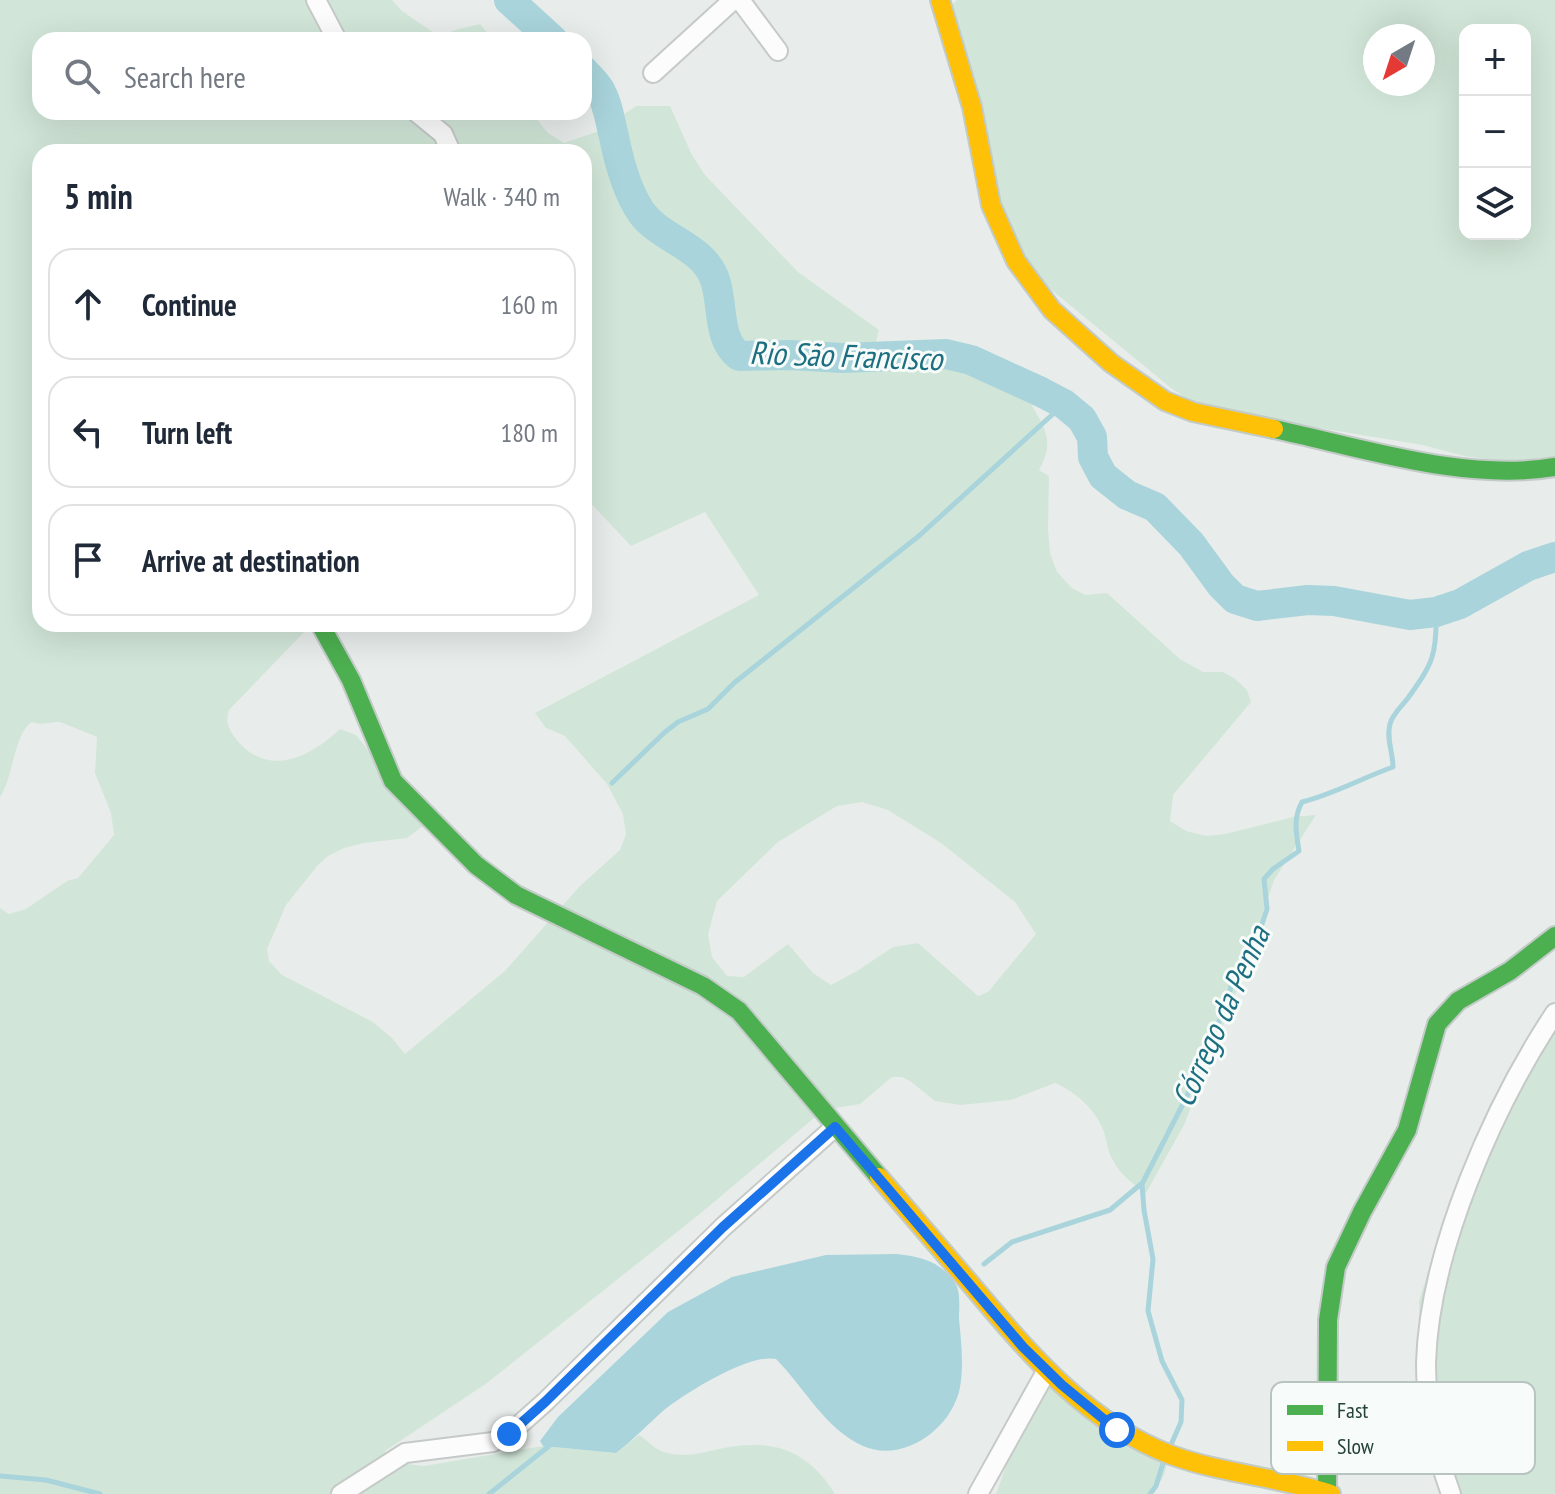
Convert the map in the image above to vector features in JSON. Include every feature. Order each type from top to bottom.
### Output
[{"type":"street","points":[[316,0],[333,32]]},
{"type":"street","points":[[653,73],[733,0]]},
{"type":"street","points":[[740,0],[778,51]]},
{"type":"street","points":[[940,0],[972,107],[991,205],[1016,261],[1052,310],[1120,370],[1165,401],[1193,412],[1464,470],[1533,472],[1555,467]]},
{"type":"street","points":[[426,120],[443,134],[447,144]]},
{"type":"street","points":[[324,632],[351,680],[385,766],[404,795],[498,883],[703,986],[739,1011],[1023,1347],[1117,1430],[1170,1455],[1329,1493]]},
{"type":"street","points":[[1328,1382],[1331,1288],[1341,1251],[1407,1130],[1437,1024],[1461,997],[1513,968],[1555,936]]},
{"type":"street","points":[[1427,1382],[1430,1324],[1457,1214],[1504,1098],[1555,1013]]},
{"type":"street","points":[[341,1494],[405,1453],[493,1442],[509,1434],[723,1227],[835,1127]]},
{"type":"street","points":[[978,1494],[1047,1370]]},
{"type":"street","points":[[991,1474],[996,1494]]},
{"type":"street","points":[[1445,1474],[1451,1494]]},
{"type":"green space","points":[[0,0],[392,0],[402,11],[433,32],[32,32],[32,120],[537,120],[548,133],[564,143],[599,131],[636,106],[670,106],[692,155],[705,175],[798,272],[879,330],[874,349],[897,356],[944,357],[972,371],[1006,377],[1023,391],[1047,438],[1047,450],[1039,470],[1049,476],[1050,553],[1057,572],[1072,588],[1085,595],[1107,593],[1180,659],[1203,672],[1223,672],[1247,690],[1251,702],[1173,795],[1170,821],[1186,831],[1206,836],[1316,815],[1274,880],[1239,985],[1184,1125],[1146,1193],[1117,1167],[1104,1132],[1091,1109],[1055,1083],[1011,1100],[960,1105],[935,1101],[910,1081],[892,1077],[860,1104],[829,1109],[814,1118],[701,1213],[487,1383],[385,1451],[392,1462],[424,1466],[543,1446],[616,1453],[639,1435],[661,1451],[678,1455],[737,1446],[771,1446],[786,1450],[812,1466],[835,1494],[0,1494],[0,908],[9,914],[26,909],[67,881],[78,878],[114,835],[111,813],[95,773],[97,737],[59,722],[32,722],[21,736],[0,797]],"holes":[[[862,802],[888,810],[941,843],[1015,902],[1036,934],[988,992],[978,996],[918,943],[893,947],[831,985],[813,973],[788,944],[744,977],[727,976],[712,957],[708,934],[717,901],[778,842],[837,806]]]},
{"type":"green space","points":[[957,0],[1555,0],[1555,459],[1516,463],[1464,456],[1423,445],[1221,412],[1190,401],[998,246],[949,7]]},
{"type":"green space","points":[[480,24],[486,32],[451,32],[455,30]]},
{"type":"green space","points":[[1555,1002],[1555,1494],[1443,1494],[1438,1474],[1535,1474],[1535,1382],[1421,1382],[1419,1302],[1450,1199],[1524,1043]]},
{"type":"green space","points":[[1053,1374],[1169,1457],[1164,1475],[1153,1494],[996,1494],[1016,1439]]},
{"type":"water","points":[[897,1254],[937,1265],[955,1283],[959,1296],[960,1387],[948,1416],[924,1439],[894,1450],[863,1446],[826,1418],[776,1359],[765,1359],[735,1368],[686,1394],[616,1453],[543,1446],[540,1441],[558,1417],[668,1312],[732,1277],[826,1255]]},
{"type":"waterway","name":"Rio São Francisco","points":[[509,0],[544,32]]},
{"type":"waterway","name":"Rio São Francisco","points":[[592,80],[605,101],[621,166],[636,204],[649,221],[690,249],[708,266],[717,287],[727,340],[739,356],[842,358],[946,354],[971,360],[1041,392],[1064,404],[1082,419],[1092,437],[1093,457],[1103,476],[1127,495],[1155,507],[1191,544],[1235,599],[1257,606],[1308,600],[1334,601],[1410,615],[1436,612],[1460,604],[1528,566],[1555,557]]},
{"type":"waterway","points":[[612,783],[665,732],[678,722],[708,709],[734,683],[920,535],[1064,404]]},
{"type":"waterway","name":"Córrego da Penha","points":[[1170,1447],[1181,1422],[1182,1400],[1162,1361],[1148,1311],[1153,1259],[1142,1184],[1187,1096],[1228,1001],[1233,976],[1259,933],[1267,909],[1264,879],[1299,851],[1296,820],[1302,802],[1393,767],[1390,724],[1432,658],[1436,612]]},
{"type":"waterway","points":[[984,1264],[1012,1242],[1110,1210],[1141,1184]]},
{"type":"waterway","points":[[489,1494],[554,1442]]},
{"type":"waterway","name":"Córrego da Penha","points":[[1150,1494],[1156,1486],[1164,1460]]},
{"type":"waterway","points":[[0,1476],[46,1480],[100,1494]]},
{"type":"traffic: fast","points":[[1274,429],[1450,467],[1486,470],[1555,467]]},
{"type":"traffic: fast","points":[[324,632],[351,680],[393,781],[476,865],[516,895],[703,986],[739,1011],[879,1177]]},
{"type":"traffic: fast","points":[[1328,1382],[1328,1320],[1336,1267],[1407,1130],[1437,1024],[1458,1001],[1510,971],[1555,936]]},
{"type":"traffic: fast","points":[[1327,1474],[1327,1493]]},
{"type":"traffic: slow","points":[[940,0],[972,107],[991,205],[1016,261],[1052,310],[1111,363],[1165,401],[1193,412],[1274,429]]},
{"type":"traffic: slow","points":[[879,1177],[1039,1362],[1062,1385],[1113,1425],[1171,1455],[1331,1494]]},
{"type":"route","points":[[509,1434],[723,1227],[835,1127],[1023,1347],[1062,1385],[1117,1430]]}]
